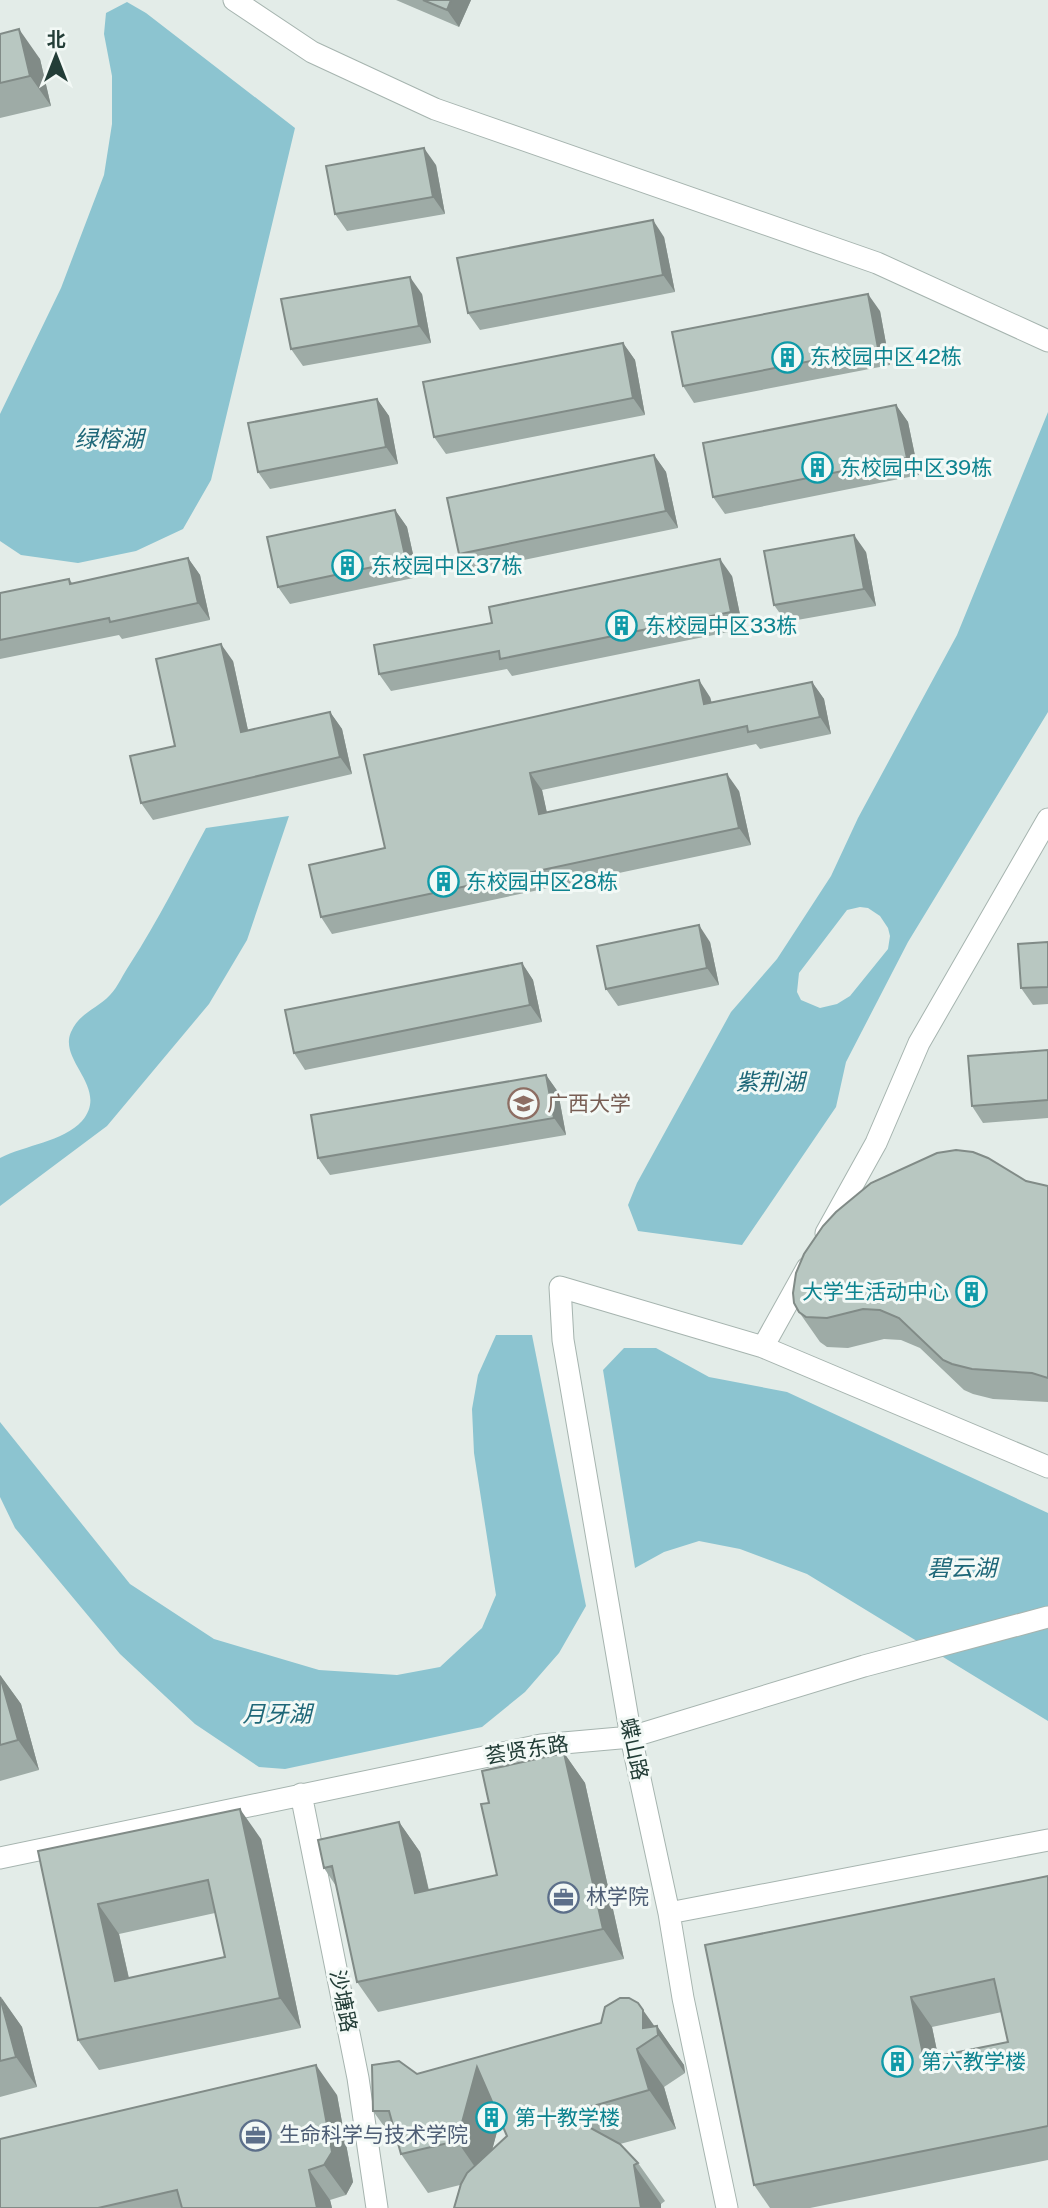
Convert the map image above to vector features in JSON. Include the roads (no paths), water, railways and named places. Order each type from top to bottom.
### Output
[{"type":"street","points":[[234,0],[312,52],[435,110],[877,263],[1048,341]]},
{"type":"street","points":[[1048,819],[919,1043],[876,1143],[763,1347],[1048,1467]]},
{"type":"street","name":"蝶山路","points":[[727,2208],[631,1737],[563,1340],[560,1287],[763,1347]]},
{"type":"street","name":"荟贤东路","points":[[0,1858],[541,1745],[631,1737],[864,1666],[1048,1617]]},
{"type":"street","name":"沙塘路","points":[[301,1794],[358,2078],[377,2208]]},
{"type":"street","points":[[669,1913],[1048,1840]]},
{"type":"water","name":"绿榕湖","points":[[127,2],[146,13],[295,128],[211,480],[183,529],[136,551],[78,563],[21,555],[0,541],[0,414],[61,288],[104,175],[112,124],[112,76],[104,34],[106,13]]},
{"type":"water","name":"紫荆湖","points":[[1048,412],[1048,712],[908,942],[846,1062],[836,1107],[742,1245],[638,1231],[628,1205],[637,1183],[731,1012],[777,959],[831,876],[858,818],[957,635]],"holes":[[[868,908],[880,916],[888,928],[888,949],[850,996],[837,1004],[820,1008],[801,1000],[797,992],[799,973],[847,910]]]},
{"type":"water","points":[[289,816],[247,940],[209,1004],[107,1126],[0,1206],[0,1158],[65,1134],[82,1121],[89,1109],[87,1086],[71,1054],[71,1032],[83,1016],[116,988],[206,828]]},
{"type":"water","name":"月牙湖","points":[[496,1335],[532,1335],[586,1606],[559,1653],[525,1692],[482,1727],[285,1769],[259,1767],[195,1724],[120,1654],[15,1528],[0,1497],[0,1422],[130,1584],[214,1639],[319,1670],[397,1675],[440,1667],[482,1628],[496,1595],[474,1453],[472,1409],[478,1375]]},
{"type":"water","name":"碧云湖","points":[[624,1348],[656,1348],[709,1377],[787,1392],[1048,1513],[1048,1721],[807,1574],[740,1549],[699,1541],[664,1552],[635,1568],[603,1370]]},
{"type":"place","name":"东校园中区42栋","points":[[787,357]]},
{"type":"place","name":"东校园中区39栋","points":[[817,468]]},
{"type":"place","name":"东校园中区37栋","points":[[348,566]]},
{"type":"place","name":"东校园中区33栋","points":[[622,626]]},
{"type":"place","name":"东校园中区28栋","points":[[443,882]]},
{"type":"place","name":"广西大学","points":[[524,1104]]},
{"type":"place","name":"大学生活动中心","points":[[972,1292]]},
{"type":"place","name":"林学院","points":[[563,1897]]},
{"type":"place","name":"第六教学楼","points":[[898,2062]]},
{"type":"place","name":"第十教学楼","points":[[492,2118]]},
{"type":"place","name":"生命科学与技术学院","points":[[256,2135]]}]
